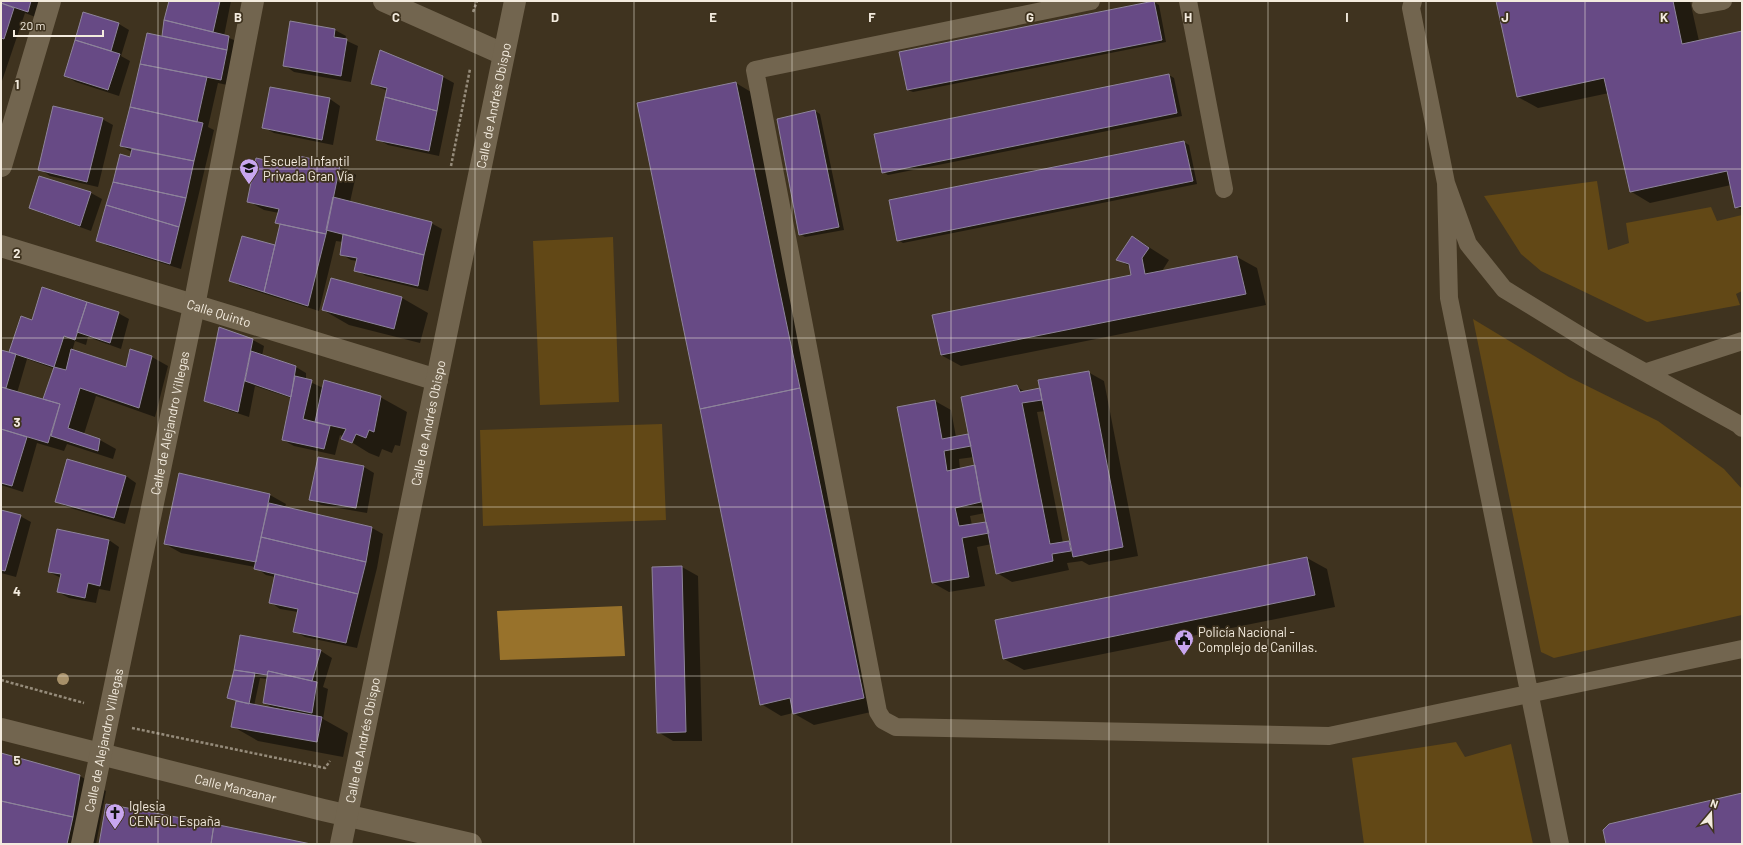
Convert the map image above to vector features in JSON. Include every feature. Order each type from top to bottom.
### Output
[{"type":"street","points":[[1,166],[50,1]]},
{"type":"street","name":"Calle de Alejandro Villegas","points":[[82,844],[194,306],[253,1]]},
{"type":"street","points":[[384,1],[504,54]]},
{"type":"street","name":"Calle de Andrés Obispo","points":[[341,844],[515,1]]},
{"type":"street","name":"Calle Quinto","points":[[1,246],[437,380]]},
{"type":"street","name":"Calle Manzanar","points":[[1,729],[348,816],[470,844]]},
{"type":"lane","points":[[1091,1],[755,70],[878,712],[883,720],[896,727],[1329,736],[1742,649]]},
{"type":"lane","points":[[1188,1],[1224,189]]},
{"type":"lane","points":[[1701,5],[1723,1]]},
{"type":"lane","points":[[1409,3],[1446,183],[1468,244],[1504,289],[1597,346],[1647,372],[1738,424],[1742,428]]},
{"type":"lane","points":[[1446,183],[1449,298],[1560,844]]},
{"type":"lane","points":[[1647,372],[1742,342]]},
{"type":"path","points":[[451,170],[470,66]]},
{"type":"path","points":[[1,680],[92,705],[98,701],[110,704],[127,711],[124,720],[129,727],[326,768],[333,755]]},
{"type":"shaded area","points":[[1597,181],[1608,250],[1629,243],[1626,223],[1711,207],[1717,221],[1742,215],[1742,291],[1736,294],[1740,305],[1647,322],[1541,271],[1521,254],[1484,196]]},
{"type":"shaded area","points":[[613,237],[619,402],[540,405],[533,241]]},
{"type":"shaded area","points":[[1473,319],[1569,377],[1658,421],[1724,469],[1742,489],[1742,615],[1554,658],[1541,652]]},
{"type":"shaded area","points":[[662,424],[666,520],[483,526],[480,430]]},
{"type":"shaded area","points":[[622,606],[625,656],[500,660],[497,611]]},
{"type":"shaded area","points":[[1456,742],[1465,757],[1511,744],[1533,844],[1364,844],[1352,758]]},
{"type":"building","points":[[1,1],[31,1],[28,12],[1,3]]},
{"type":"building","points":[[169,1],[220,1],[213,32],[164,20]]},
{"type":"building","points":[[1154,1],[1162,40],[907,90],[899,52]]},
{"type":"building","points":[[1496,1],[1673,1],[1682,44],[1742,31],[1742,206],[1735,208],[1727,171],[1630,192],[1604,78],[1517,97]]},
{"type":"building","points":[[1,3],[14,8],[4,39],[1,38]]},
{"type":"building","points":[[83,12],[119,23],[111,51],[75,40]]},
{"type":"building","points":[[164,20],[229,36],[227,50],[162,36]]},
{"type":"building","points":[[290,21],[335,29],[334,37],[347,39],[341,76],[283,66]]},
{"type":"building","points":[[147,33],[227,50],[221,80],[140,64]]},
{"type":"building","points":[[75,40],[120,54],[108,90],[64,76]]},
{"type":"building","points":[[380,50],[443,76],[437,111],[385,97],[387,88],[371,84]]},
{"type":"building","points":[[140,64],[207,77],[197,122],[130,107]]},
{"type":"building","points":[[1169,74],[1177,113],[882,173],[874,134]]},
{"type":"building","points":[[736,82],[800,388],[700,409],[637,103]]},
{"type":"building","points":[[270,87],[330,98],[322,140],[262,128]]},
{"type":"building","points":[[385,97],[437,111],[429,151],[376,140]]},
{"type":"building","points":[[53,106],[103,118],[87,182],[38,170]]},
{"type":"building","points":[[130,107],[203,123],[194,161],[120,146]]},
{"type":"building","points":[[815,110],[839,227],[799,235],[777,119]]},
{"type":"building","points":[[1184,141],[1193,181],[897,241],[889,200]]},
{"type":"building","points":[[132,149],[194,161],[186,198],[113,182],[120,154],[130,157]]},
{"type":"building","points":[[299,156],[340,165],[326,234],[275,223],[279,209],[247,202],[256,158],[297,167]]},
{"type":"building","points":[[39,176],[91,192],[80,226],[29,208]]},
{"type":"building","points":[[113,182],[186,198],[179,227],[106,205]]},
{"type":"building","points":[[333,197],[432,222],[424,255],[326,230]]},
{"type":"building","points":[[106,205],[179,227],[170,264],[96,241]]},
{"type":"building","points":[[280,224],[326,234],[308,306],[264,292]]},
{"type":"building","points":[[343,234],[424,255],[418,286],[354,271],[357,258],[340,255]]},
{"type":"building","points":[[242,236],[275,245],[264,292],[229,281]]},
{"type":"building","points":[[1132,236],[1149,248],[1142,258],[1145,274],[1237,256],[1246,294],[941,355],[932,315],[1131,275],[1129,264],[1116,260]]},
{"type":"building","points":[[331,278],[402,297],[394,329],[322,310]]},
{"type":"building","points":[[42,287],[87,302],[75,340],[64,336],[54,367],[9,352],[21,316],[32,320]]},
{"type":"building","points":[[87,302],[119,312],[110,343],[77,332]]},
{"type":"building","points":[[219,327],[253,339],[238,412],[204,401]]},
{"type":"building","points":[[71,349],[126,367],[130,349],[152,356],[139,408],[80,388],[68,428],[100,439],[98,451],[51,436],[60,404],[43,399],[54,367],[66,370]]},
{"type":"building","points":[[1,350],[16,354],[6,388],[1,387]]},
{"type":"building","points":[[251,351],[296,366],[291,397],[245,381]]},
{"type":"building","points":[[1089,371],[1123,547],[1073,557],[1038,380]]},
{"type":"building","points":[[295,376],[312,380],[303,419],[330,426],[324,449],[282,440]]},
{"type":"building","points":[[324,380],[381,396],[374,432],[369,430],[366,438],[356,434],[352,443],[341,439],[346,429],[315,422]]},
{"type":"building","points":[[1017,385],[1020,392],[1040,388],[1042,400],[1022,403],[1050,544],[1069,541],[1071,551],[1052,554],[1053,561],[996,574],[961,397]]},
{"type":"building","points":[[1,387],[60,404],[48,443],[1,429]]},
{"type":"building","points":[[800,388],[864,698],[793,714],[790,698],[760,705],[700,409]]},
{"type":"building","points":[[935,400],[942,439],[968,434],[971,446],[944,451],[947,471],[975,465],[981,502],[955,508],[959,526],[986,522],[989,533],[962,538],[969,577],[932,583],[897,407]]},
{"type":"building","points":[[1,429],[27,437],[12,486],[1,483]]},
{"type":"building","points":[[318,457],[364,466],[356,508],[309,500]]},
{"type":"building","points":[[67,459],[126,476],[114,518],[55,502]]},
{"type":"building","points":[[179,473],[270,494],[256,562],[164,544]]},
{"type":"building","points":[[269,503],[372,527],[366,562],[261,537]]},
{"type":"building","points":[[1,510],[21,515],[5,571],[1,570]]},
{"type":"building","points":[[57,529],[109,540],[100,586],[88,583],[85,598],[57,592],[61,574],[48,572]]},
{"type":"building","points":[[261,537],[366,562],[358,594],[254,569]]},
{"type":"building","points":[[1307,557],[1315,595],[1003,659],[995,620]]},
{"type":"building","points":[[682,566],[686,732],[657,733],[652,567]]},
{"type":"building","points":[[275,574],[358,594],[346,643],[293,632],[298,609],[269,603]]},
{"type":"building","points":[[240,635],[321,650],[312,681],[268,671],[267,675],[234,670]]},
{"type":"building","points":[[234,670],[255,673],[249,704],[227,698]]},
{"type":"building","points":[[268,671],[317,682],[312,713],[263,703]]},
{"type":"building","points":[[236,701],[322,717],[317,742],[231,727]]},
{"type":"building","points":[[1,753],[80,775],[73,817],[1,801]]},
{"type":"building","points":[[1742,793],[1742,844],[1606,844],[1603,830],[1609,824]]},
{"type":"building","points":[[1,801],[73,817],[67,844],[1,844]]},
{"type":"building","points":[[106,804],[214,824],[211,844],[99,844]]},
{"type":"building","points":[[214,824],[311,844],[211,844]]},
{"type":"place","name":"Escuela Infantil Privada Gran Vía","points":[[249,185]]},
{"type":"place","name":"Policía Nacional - Complejo de Canillas.","points":[[1184,656]]},
{"type":"place","name":"Iglesia CENFOL España","points":[[115,830]]}]
